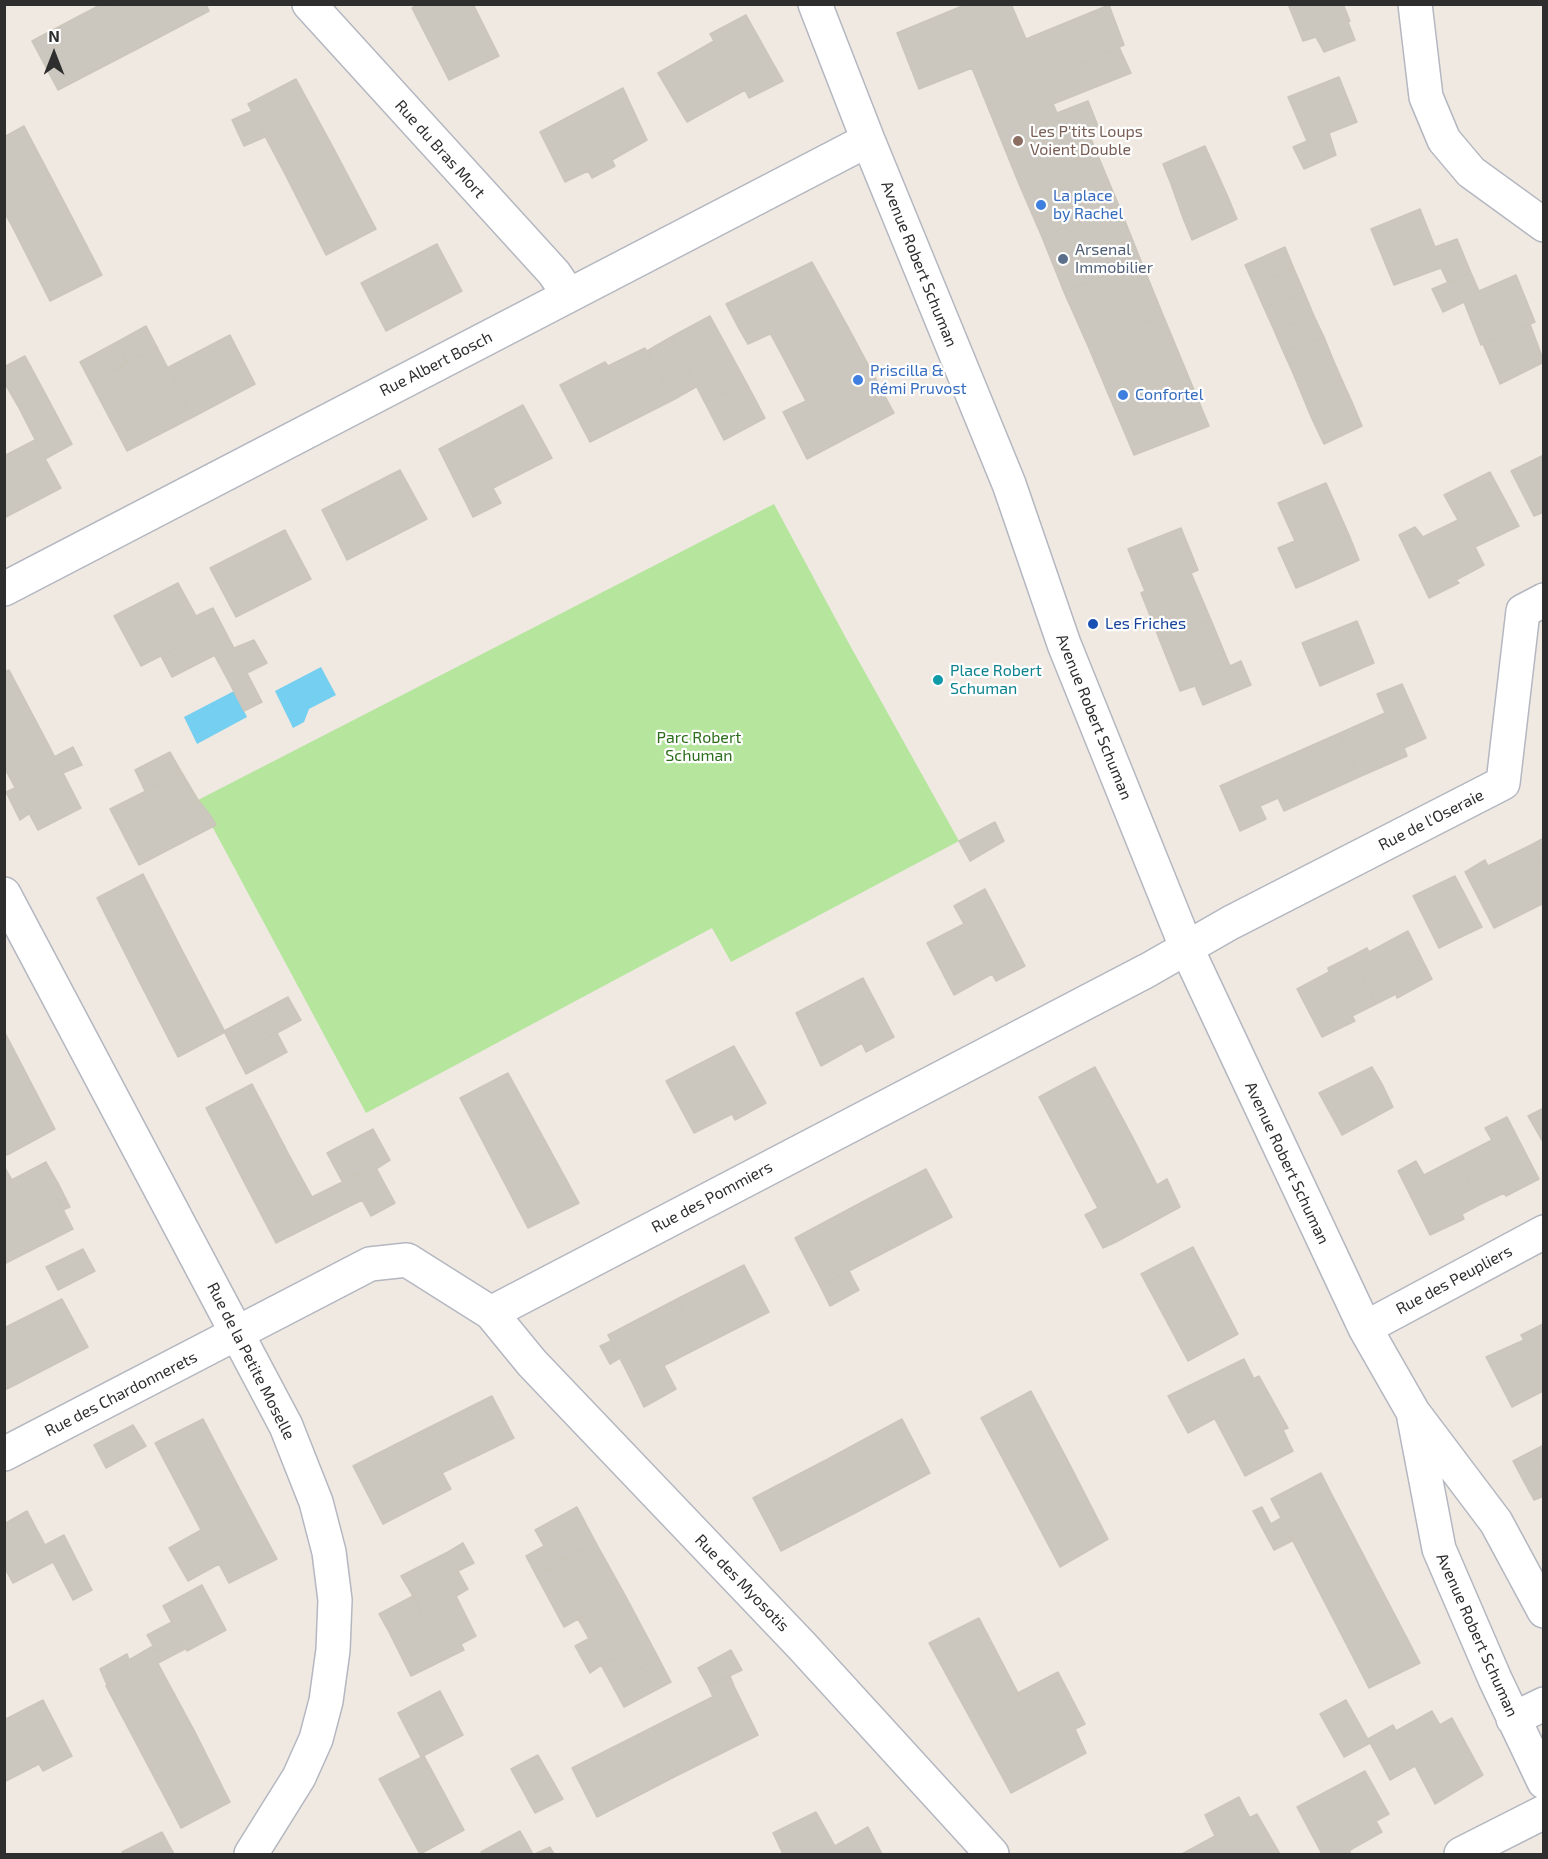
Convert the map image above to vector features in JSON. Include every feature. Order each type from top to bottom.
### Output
[{"type":"street","name":"Rue du Bras Mort","points":[[309,4],[554,273],[569,295]]},
{"type":"street","name":"Avenue Robert Schuman","points":[[815,4],[868,140],[1009,484],[1064,644],[1186,949],[1365,1328],[1413,1412],[1496,1522],[1544,1611]]},
{"type":"street","points":[[1415,4],[1426,97],[1444,140],[1471,172],[1544,225]]},
{"type":"street","name":"Rue Albert Bosch","points":[[4,589],[868,140]]},
{"type":"street","name":"Rue de l'Oseraie","points":[[1186,949],[1230,923],[1503,783],[1523,611],[1544,600]]},
{"type":"street","name":"Rue de la Petite Moselle","points":[[4,894],[286,1426],[316,1502],[328,1552],[335,1600],[333,1650],[326,1701],[316,1739],[299,1777],[251,1854]]},
{"type":"street","name":"Rue des Pommiers","points":[[491,1313],[1186,949]]},
{"type":"street","name":"Rue des Peupliers","points":[[1365,1328],[1544,1232]]},
{"type":"street","points":[[238,1334],[370,1263],[406,1260],[491,1313]]},
{"type":"street","name":"Rue des Myosotis","points":[[491,1313],[532,1363],[802,1646],[992,1854]]},
{"type":"street","name":"Rue des Chardonnerets","points":[[4,1454],[238,1334]]},
{"type":"street","name":"Avenue Robert Schuman","points":[[1413,1412],[1438,1549],[1544,1782]]},
{"type":"street","points":[[1514,1719],[1544,1704]]},
{"type":"street","points":[[1461,1854],[1544,1812]]},
{"type":"green space","name":"Parc Robert Schuman","points":[[774,504],[959,841],[731,962],[712,928],[366,1113],[198,800]]},
{"type":"water","points":[[321,667],[336,695],[309,709],[304,722],[293,728],[275,691]]},
{"type":"water","points":[[234,691],[247,717],[197,744],[184,717]]},
{"type":"building","points":[[102,4],[111,4],[135,50],[58,90],[32,41]]},
{"type":"building","points":[[111,4],[206,4],[209,11],[135,50]]},
{"type":"building","points":[[418,4],[473,4],[499,56],[449,80],[412,8]]},
{"type":"building","points":[[967,4],[1011,4],[1026,39],[1109,5],[1124,45],[987,105],[972,68],[919,89],[897,33]]},
{"type":"building","points":[[1288,4],[1343,4],[1355,40],[1324,52],[1316,37],[1303,41]]},
{"type":"building","points":[[746,15],[783,81],[749,98],[745,90],[687,122],[658,73],[714,41],[710,34]]},
{"type":"building","points":[[1119,47],[1131,73],[1053,104],[1057,113],[1088,101],[1098,126],[1088,131],[1096,151],[1019,184],[987,105]]},
{"type":"building","points":[[1339,77],[1357,122],[1329,133],[1336,155],[1304,169],[1293,147],[1307,141],[1288,97]]},
{"type":"building","points":[[296,79],[335,151],[286,176],[248,104]]},
{"type":"building","points":[[623,88],[647,140],[612,160],[615,166],[592,178],[588,171],[565,182],[540,132]]},
{"type":"building","points":[[252,111],[265,137],[244,146],[232,120]]},
{"type":"building","points":[[24,126],[63,200],[12,226],[4,212],[4,137]]},
{"type":"building","points":[[1205,146],[1214,166],[1171,184],[1163,164]]},
{"type":"building","points":[[335,151],[376,229],[326,255],[286,176]]},
{"type":"building","points":[[1096,151],[1119,206],[1042,237],[1019,184]]},
{"type":"building","points":[[1214,166],[1228,197],[1183,218],[1171,184]]},
{"type":"building","points":[[1228,197],[1237,219],[1192,240],[1183,218]]},
{"type":"building","points":[[63,200],[102,275],[50,301],[12,226]]},
{"type":"building","points":[[1119,206],[1141,261],[1064,292],[1042,237]]},
{"type":"building","points":[[1420,209],[1435,247],[1457,239],[1471,273],[1448,283],[1441,268],[1394,285],[1371,229]]},
{"type":"building","points":[[437,244],[462,291],[386,331],[361,283]]},
{"type":"building","points":[[1285,247],[1294,269],[1254,285],[1245,265]]},
{"type":"building","points":[[1141,261],[1163,315],[1088,346],[1064,292]]},
{"type":"building","points":[[812,262],[848,327],[785,361],[761,316],[738,327],[726,304]]},
{"type":"building","points":[[1294,269],[1304,292],[1264,308],[1254,285]]},
{"type":"building","points":[[1471,273],[1479,291],[1516,275],[1535,322],[1481,345],[1464,302],[1443,312],[1432,289]]},
{"type":"building","points":[[1304,292],[1314,316],[1274,330],[1264,308]]},
{"type":"building","points":[[1163,315],[1209,426],[1134,455],[1088,346]]},
{"type":"building","points":[[710,316],[746,382],[705,403],[671,337]]},
{"type":"building","points":[[761,316],[770,334],[748,344],[738,327]]},
{"type":"building","points":[[1314,316],[1324,337],[1283,351],[1274,330]]},
{"type":"building","points":[[1530,324],[1544,362],[1500,384],[1483,344]]},
{"type":"building","points":[[146,326],[157,347],[127,362],[117,342]]},
{"type":"building","points":[[848,327],[894,413],[807,459],[783,412],[806,401],[785,361]]},
{"type":"building","points":[[230,335],[255,384],[193,417],[167,368]]},
{"type":"building","points":[[671,337],[696,387],[673,400],[647,351]]},
{"type":"building","points":[[1324,337],[1332,357],[1293,373],[1283,351]]},
{"type":"building","points":[[117,342],[127,362],[91,383],[80,362]]},
{"type":"building","points":[[157,347],[193,417],[127,451],[91,383]]},
{"type":"building","points":[[645,348],[673,400],[590,442],[560,385],[605,362],[608,366]]},
{"type":"building","points":[[25,356],[45,393],[18,406],[4,382],[4,367]]},
{"type":"building","points":[[1332,357],[1342,380],[1302,395],[1293,373]]},
{"type":"building","points":[[1342,380],[1352,402],[1312,419],[1302,395]]},
{"type":"building","points":[[746,382],[765,418],[724,440],[705,403]]},
{"type":"building","points":[[45,393],[72,444],[45,459],[18,406]]},
{"type":"building","points":[[1352,402],[1362,426],[1324,444],[1312,419]]},
{"type":"building","points":[[523,405],[552,458],[493,488],[501,503],[473,517],[439,449]]},
{"type":"building","points":[[35,440],[61,488],[4,518],[4,456]]},
{"type":"building","points":[[1544,455],[1544,512],[1534,516],[1511,471]]},
{"type":"building","points":[[400,470],[427,519],[347,560],[322,510]]},
{"type":"building","points":[[1490,472],[1519,526],[1475,547],[1484,565],[1456,580],[1459,583],[1429,598],[1399,535],[1415,527],[1423,537],[1458,520],[1444,495]]},
{"type":"building","points":[[1326,483],[1349,535],[1306,556],[1315,580],[1296,588],[1278,548],[1295,541],[1278,503]]},
{"type":"building","points":[[1181,528],[1190,550],[1137,572],[1128,549]]},
{"type":"building","points":[[285,530],[311,579],[236,617],[210,568]]},
{"type":"building","points":[[1349,535],[1359,560],[1315,580],[1306,556]]},
{"type":"building","points":[[1190,550],[1198,570],[1191,573],[1211,620],[1160,641],[1141,593],[1145,591],[1137,572]]},
{"type":"building","points":[[178,583],[196,616],[213,608],[248,675],[230,684],[203,634],[141,666],[114,616]]},
{"type":"building","points":[[1211,620],[1230,666],[1241,661],[1251,685],[1203,705],[1195,686],[1180,691],[1160,641]]},
{"type":"building","points":[[1357,621],[1374,663],[1320,686],[1302,643]]},
{"type":"building","points":[[203,634],[215,655],[172,677],[161,656]]},
{"type":"building","points":[[254,640],[267,663],[247,673],[234,648]]},
{"type":"building","points":[[9,670],[46,740],[4,761],[4,672]]},
{"type":"building","points":[[248,675],[262,702],[244,711],[230,684]]},
{"type":"building","points":[[1402,684],[1426,738],[1404,748],[1407,756],[1359,777],[1340,733],[1385,713],[1377,694]]},
{"type":"building","points":[[1340,733],[1359,777],[1284,811],[1278,798],[1260,806],[1266,819],[1240,831],[1220,786]]},
{"type":"building","points":[[46,740],[81,808],[38,830],[4,767],[4,761]]},
{"type":"building","points":[[73,747],[82,765],[63,773],[54,757]]},
{"type":"building","points":[[170,752],[182,773],[145,791],[135,770]]},
{"type":"building","points":[[182,773],[198,800],[125,838],[110,809]]},
{"type":"building","points":[[15,788],[29,814],[20,820],[6,792]]},
{"type":"building","points":[[198,800],[216,825],[139,865],[125,838]]},
{"type":"building","points":[[995,822],[1004,841],[970,861],[959,841]]},
{"type":"building","points":[[1544,838],[1544,869],[1531,845]]},
{"type":"building","points":[[1531,845],[1544,869],[1544,903],[1494,928],[1465,872],[1485,860],[1488,866]]},
{"type":"building","points":[[143,874],[184,954],[138,979],[97,898]]},
{"type":"building","points":[[1455,876],[1482,927],[1459,938],[1432,887]]},
{"type":"building","points":[[1432,887],[1459,938],[1439,948],[1413,896]]},
{"type":"building","points":[[985,889],[995,908],[964,924],[954,906]]},
{"type":"building","points":[[995,908],[1025,966],[996,981],[992,974],[954,995],[927,943]]},
{"type":"building","points":[[1408,931],[1432,979],[1397,998],[1396,994],[1376,1004],[1352,956],[1367,948],[1369,952]]},
{"type":"building","points":[[184,954],[225,1032],[178,1057],[138,979]]},
{"type":"building","points":[[1352,956],[1376,1004],[1352,1016],[1355,1021],[1322,1037],[1297,989],[1329,972],[1328,968]]},
{"type":"building","points":[[863,978],[894,1037],[866,1052],[862,1043],[821,1066],[796,1013]]},
{"type":"building","points":[[288,997],[301,1020],[236,1055],[224,1031]]},
{"type":"building","points":[[4,1031],[14,1050],[4,1055]]},
{"type":"building","points":[[277,1033],[287,1052],[246,1074],[236,1055]]},
{"type":"building","points":[[734,1046],[766,1103],[735,1120],[732,1114],[694,1133],[666,1081]]},
{"type":"building","points":[[14,1050],[55,1129],[7,1155],[4,1150],[4,1055]]},
{"type":"building","points":[[1095,1067],[1133,1138],[1076,1167],[1039,1097]]},
{"type":"building","points":[[1372,1067],[1383,1086],[1330,1113],[1319,1093]]},
{"type":"building","points":[[508,1073],[543,1137],[494,1163],[460,1098]]},
{"type":"building","points":[[252,1084],[288,1153],[242,1178],[206,1108]]},
{"type":"building","points":[[1383,1086],[1393,1107],[1342,1135],[1330,1113]]},
{"type":"building","points":[[1544,1108],[1544,1144],[1528,1116]]},
{"type":"building","points":[[1507,1117],[1539,1179],[1506,1196],[1504,1193],[1481,1204],[1457,1158],[1492,1140],[1485,1128]]},
{"type":"building","points":[[373,1129],[390,1160],[376,1169],[375,1166],[342,1181],[327,1153]]},
{"type":"building","points":[[543,1137],[579,1203],[528,1228],[494,1163]]},
{"type":"building","points":[[1133,1138],[1157,1185],[1167,1179],[1180,1207],[1116,1242],[1076,1167]]},
{"type":"building","points":[[288,1153],[312,1197],[375,1166],[395,1203],[371,1216],[362,1200],[276,1243],[242,1178]]},
{"type":"building","points":[[1457,1158],[1481,1204],[1462,1214],[1464,1219],[1430,1235],[1398,1171],[1416,1161],[1424,1175]]},
{"type":"building","points":[[46,1162],[59,1185],[52,1188],[73,1229],[4,1264],[4,1184]]},
{"type":"building","points":[[4,1166],[12,1180],[4,1184]]},
{"type":"building","points":[[926,1169],[952,1217],[891,1249],[866,1200]]},
{"type":"building","points":[[59,1185],[70,1207],[63,1210],[52,1188]]},
{"type":"building","points":[[866,1200],[891,1249],[820,1286],[795,1238]]},
{"type":"building","points":[[1098,1208],[1116,1242],[1103,1248],[1085,1215]]},
{"type":"building","points":[[1193,1247],[1238,1334],[1188,1361],[1141,1274]]},
{"type":"building","points":[[83,1249],[95,1271],[58,1290],[46,1267]]},
{"type":"building","points":[[744,1265],[769,1312],[702,1346],[677,1299]]},
{"type":"building","points":[[849,1271],[859,1290],[830,1306],[820,1286]]},
{"type":"building","points":[[62,1299],[88,1347],[7,1389],[4,1384],[4,1328]]},
{"type":"building","points":[[677,1299],[702,1346],[632,1382],[608,1335]]},
{"type":"building","points":[[1543,1324],[1544,1392],[1512,1407],[1486,1357],[1524,1340],[1521,1335]]},
{"type":"building","points":[[611,1341],[620,1358],[610,1364],[600,1346]]},
{"type":"building","points":[[1244,1359],[1254,1379],[1207,1404],[1214,1419],[1188,1433],[1168,1396]]},
{"type":"building","points":[[664,1366],[676,1389],[644,1407],[632,1382]]},
{"type":"building","points":[[1259,1376],[1288,1428],[1283,1430],[1293,1451],[1245,1476],[1207,1404]]},
{"type":"building","points":[[1031,1391],[1070,1465],[1021,1493],[981,1418]]},
{"type":"building","points":[[492,1396],[514,1438],[442,1473],[420,1432]]},
{"type":"building","points":[[203,1419],[238,1486],[191,1511],[155,1443]]},
{"type":"building","points":[[902,1419],[930,1473],[855,1513],[826,1460]]},
{"type":"building","points":[[133,1425],[146,1446],[106,1468],[94,1445]]},
{"type":"building","points":[[420,1432],[451,1489],[383,1524],[353,1466]]},
{"type":"building","points":[[1544,1445],[1544,1469],[1523,1480],[1513,1461]]},
{"type":"building","points":[[826,1460],[855,1513],[781,1551],[753,1498]]},
{"type":"building","points":[[1070,1465],[1108,1539],[1060,1567],[1021,1493]]},
{"type":"building","points":[[1544,1469],[1544,1496],[1534,1500],[1523,1480]]},
{"type":"building","points":[[1321,1473],[1331,1493],[1281,1518],[1271,1499]]},
{"type":"building","points":[[238,1486],[277,1559],[229,1583],[191,1511]]},
{"type":"building","points":[[1331,1493],[1420,1663],[1369,1688],[1281,1518]]},
{"type":"building","points":[[577,1507],[586,1524],[544,1546],[535,1530]]},
{"type":"building","points":[[1262,1507],[1271,1524],[1281,1518],[1292,1541],[1274,1550],[1253,1511]]},
{"type":"building","points":[[27,1511],[45,1545],[64,1535],[92,1590],[73,1600],[53,1562],[13,1583],[4,1567],[4,1524]]},
{"type":"building","points":[[586,1524],[596,1543],[563,1560],[553,1541]]},
{"type":"building","points":[[201,1530],[219,1564],[188,1581],[169,1548]]},
{"type":"building","points":[[553,1541],[563,1560],[536,1575],[526,1556]]},
{"type":"building","points":[[463,1543],[474,1563],[458,1571],[448,1552]]},
{"type":"building","points":[[596,1543],[625,1595],[578,1619],[550,1568]]},
{"type":"building","points":[[448,1552],[458,1571],[413,1596],[401,1576]]},
{"type":"building","points":[[550,1568],[578,1619],[564,1627],[536,1575]]},
{"type":"building","points":[[458,1571],[468,1589],[441,1605],[464,1650],[411,1676],[389,1632],[422,1614],[413,1596]]},
{"type":"building","points":[[202,1585],[226,1630],[187,1651],[163,1606]]},
{"type":"building","points":[[625,1595],[659,1659],[624,1677],[614,1658],[603,1664],[578,1619]]},
{"type":"building","points":[[413,1596],[422,1614],[389,1632],[379,1614]]},
{"type":"building","points":[[456,1596],[476,1636],[461,1644],[441,1605]]},
{"type":"building","points":[[979,1618],[1018,1693],[970,1718],[929,1643]]},
{"type":"building","points":[[172,1622],[180,1638],[156,1651],[147,1635]]},
{"type":"building","points":[[180,1638],[185,1649],[158,1663],[156,1660],[107,1685],[100,1669],[127,1654],[129,1660],[153,1646],[156,1651]]},
{"type":"building","points":[[588,1639],[603,1664],[590,1673],[575,1646]]},
{"type":"building","points":[[731,1650],[742,1670],[708,1686],[698,1668]]},
{"type":"building","points":[[614,1658],[624,1677],[659,1659],[671,1682],[624,1707],[601,1665]]},
{"type":"building","points":[[156,1660],[195,1732],[144,1758],[106,1686]]},
{"type":"building","points":[[1058,1672],[1085,1724],[1075,1729],[1086,1753],[1058,1768],[1018,1693]]},
{"type":"building","points":[[730,1676],[734,1686],[713,1697],[708,1686]]},
{"type":"building","points":[[734,1686],[758,1735],[678,1775],[653,1727]]},
{"type":"building","points":[[440,1691],[463,1735],[421,1757],[398,1713]]},
{"type":"building","points":[[1018,1693],[1058,1768],[1011,1793],[970,1718]]},
{"type":"building","points":[[43,1700],[72,1756],[43,1771],[39,1764],[4,1782],[4,1720]]},
{"type":"building","points":[[1346,1700],[1370,1743],[1344,1757],[1320,1714]]},
{"type":"building","points":[[1432,1711],[1440,1725],[1404,1745],[1396,1731]]},
{"type":"building","points":[[1452,1718],[1483,1775],[1435,1804],[1404,1745]]},
{"type":"building","points":[[1393,1725],[1415,1766],[1390,1780],[1368,1739]]},
{"type":"building","points":[[653,1727],[678,1775],[597,1817],[572,1768]]},
{"type":"building","points":[[195,1732],[230,1802],[181,1828],[144,1758]]},
{"type":"building","points":[[538,1755],[563,1799],[535,1813],[511,1769]]},
{"type":"building","points":[[424,1756],[464,1830],[420,1854],[379,1779]]},
{"type":"building","points":[[1365,1771],[1389,1814],[1376,1821],[1382,1832],[1350,1850],[1350,1854],[1322,1854],[1297,1807]]},
{"type":"building","points":[[1239,1797],[1250,1818],[1215,1836],[1205,1815]]},
{"type":"building","points":[[816,1812],[835,1846],[868,1827],[882,1854],[783,1854],[773,1833]]},
{"type":"building","points":[[1257,1814],[1280,1854],[1182,1854],[1215,1836]]},
{"type":"building","points":[[520,1831],[533,1854],[483,1854],[481,1852]]},
{"type":"building","points":[[162,1832],[174,1854],[124,1854],[122,1852]]},
{"type":"building","points":[[550,1847],[554,1854],[535,1854]]},
{"type":"place","name":"Les P'tits Loups Voient Double","points":[[1018,141]]},
{"type":"place","name":"La place by Rachel","points":[[1041,205]]},
{"type":"place","name":"Arsenal Immobilier","points":[[1063,259]]},
{"type":"place","name":"Priscilla & Rémi Pruvost","points":[[858,380]]},
{"type":"place","name":"Confortel","points":[[1123,395]]},
{"type":"place","name":"Les Friches","points":[[1093,624]]},
{"type":"place","name":"Place Robert Schuman","points":[[938,680]]}]
